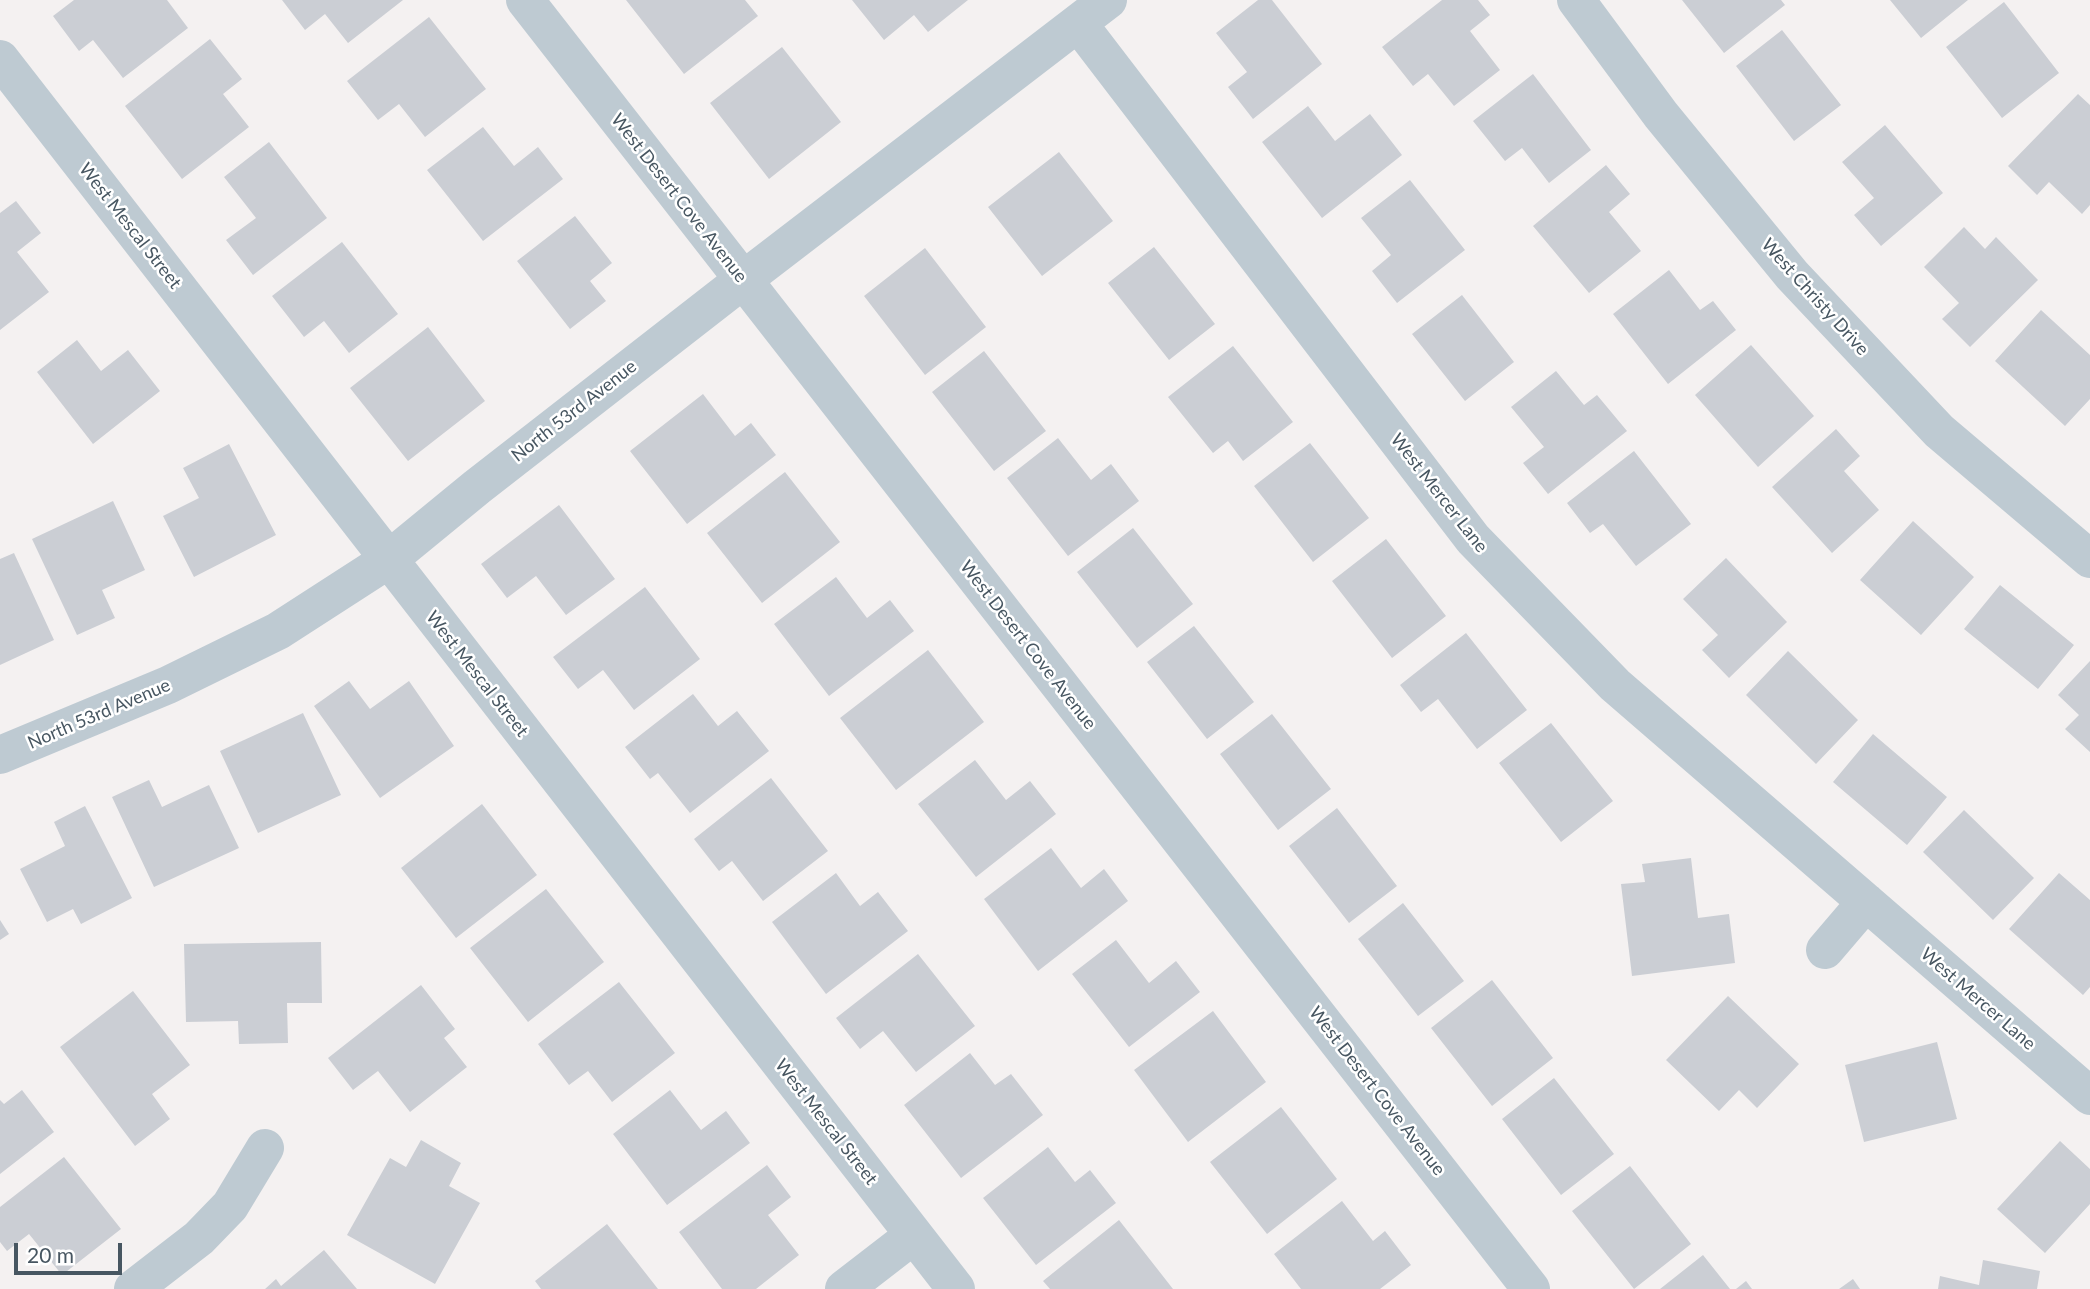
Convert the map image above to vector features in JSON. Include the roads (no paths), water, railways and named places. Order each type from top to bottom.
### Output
[{"type":"street","name":"West Desert Cove Avenue","points":[[525,0],[1531,1289]]},
{"type":"street","name":"North 53rd Avenue","points":[[0,755],[168,685],[278,631],[388,560],[477,487],[743,280],[1108,0]]},
{"type":"street","name":"West Christy Drive","points":[[1576,0],[1661,115],[1792,275],[1939,431],[2090,559]]},
{"type":"street","name":"West Mercer Lane","points":[[1079,23],[1473,539],[1615,685],[2090,1096]]},
{"type":"street","name":"West Mescal Street","points":[[0,59],[956,1289]]},
{"type":"street","points":[[1825,950],[1866,902]]},
{"type":"street","points":[[133,1289],[199,1238],[230,1206],[265,1148]]},
{"type":"street","points":[[844,1289],[914,1235]]}]
